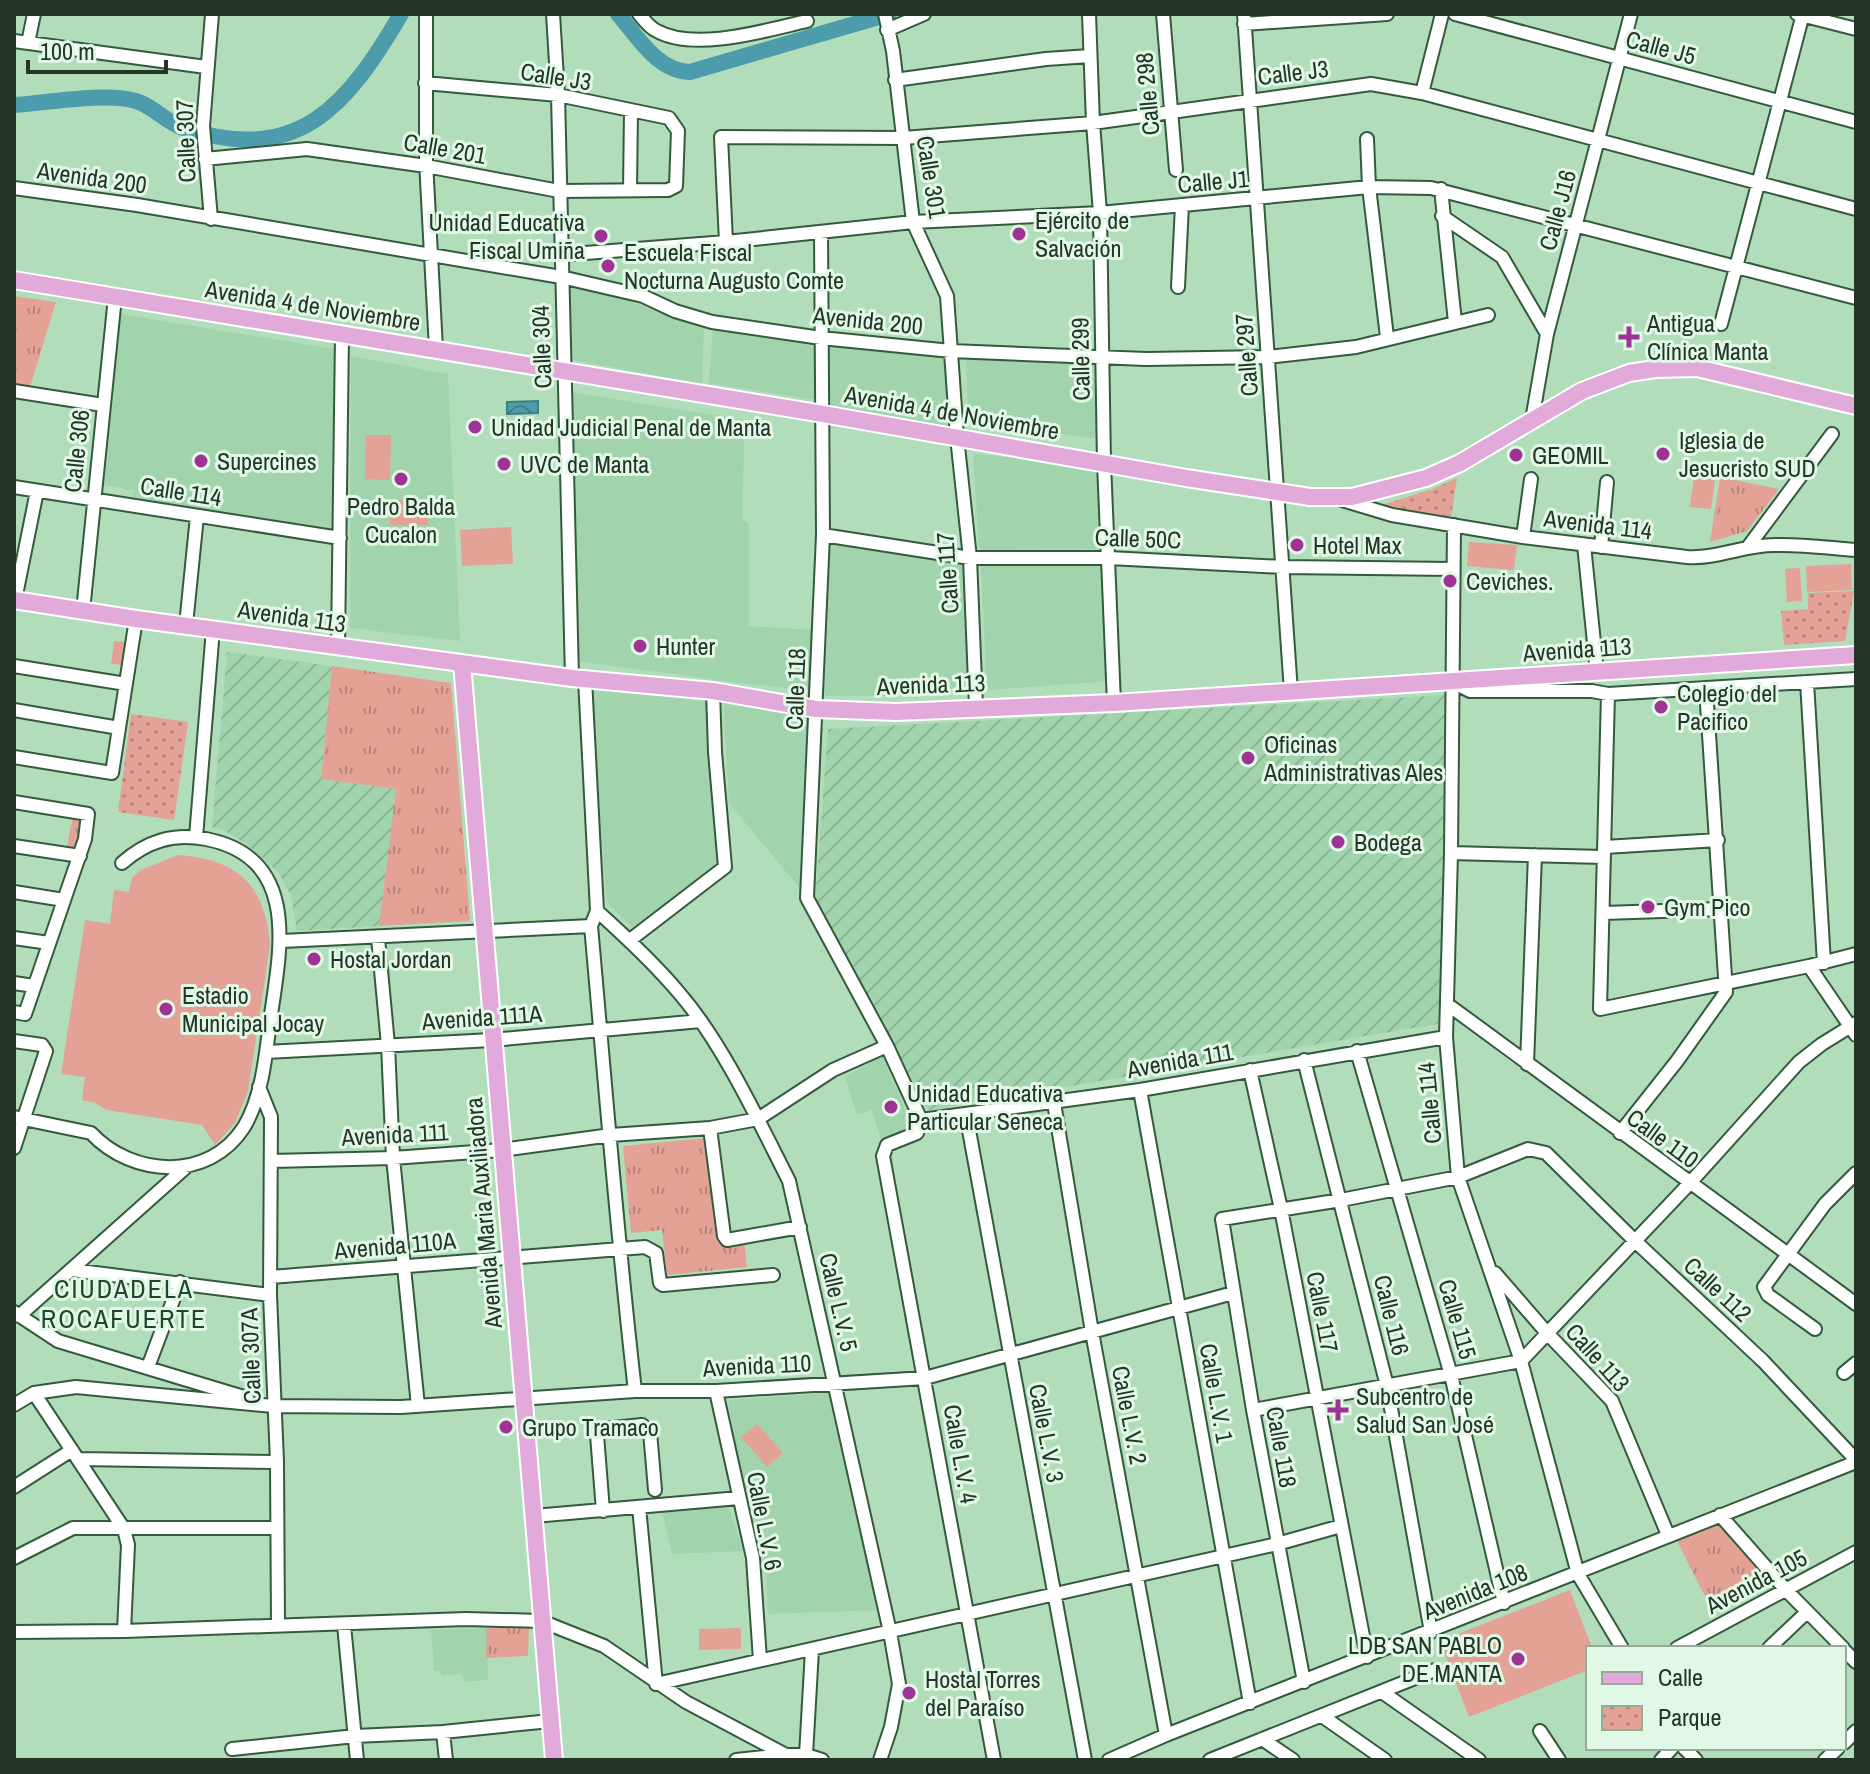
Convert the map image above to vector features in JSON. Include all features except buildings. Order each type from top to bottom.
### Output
[{"type":"main road","name":"Avenida 4 de Noviembre","points":[[14,280],[1104,463],[1338,498],[1381,491],[1426,478],[1460,463],[1605,381],[1629,373],[1677,367],[1697,368],[1856,406]]},
{"type":"main road","name":"Avenida 113","points":[[14,600],[578,679],[713,691],[816,709],[896,712],[1114,703],[1856,654]]},
{"type":"main road","name":"Avenida Maria Auxiliadora","points":[[462,663],[554,1760]]},
{"type":"street","points":[[28,43],[34,14]]},
{"type":"street","name":"Calle 307","points":[[211,219],[203,126],[212,14]]},
{"type":"street","points":[[426,14],[426,166],[436,349]]},
{"type":"street","name":"Calle 304","points":[[553,14],[558,95],[564,372],[578,679],[597,911]]},
{"type":"street","points":[[639,14],[655,31],[700,40],[719,40],[807,21]]},
{"type":"street","points":[[886,22],[924,14]]},
{"type":"street","name":"Calle 299","points":[[1089,14],[1100,213],[1104,463],[1114,703]]},
{"type":"street","name":"Calle 298","points":[[1163,14],[1176,170]]},
{"type":"street","points":[[1250,19],[1387,14]]},
{"type":"street","points":[[1422,93],[1442,14]]},
{"type":"street","name":"Calle J5","points":[[1455,14],[1856,122]]},
{"type":"street","name":"Calle J16","points":[[1532,420],[1547,334],[1631,14]]},
{"type":"street","points":[[1721,324],[1760,184],[1801,15],[1856,29]]},
{"type":"street","name":"Calle 297","points":[[1250,19],[1249,100],[1291,692]]},
{"type":"street","name":"Calle 301","points":[[886,22],[893,51],[913,222],[947,296],[957,437]]},
{"type":"street","points":[[14,41],[206,67]]},
{"type":"street","points":[[895,80],[1090,56]]},
{"type":"street","name":"Calle J3","points":[[425,83],[558,95],[669,118],[677,125],[676,186]]},
{"type":"street","name":"Calle J3","points":[[726,242],[721,137],[903,138],[1093,123],[1371,84],[1422,93],[1856,209]]},
{"type":"street","points":[[630,190],[631,111]]},
{"type":"street","points":[[1367,139],[1369,187],[1387,337]]},
{"type":"street","name":"Calle 201","points":[[205,153],[307,149],[426,166],[559,191],[668,190],[676,186]]},
{"type":"street","name":"Calle J1","points":[[560,255],[726,242],[913,222],[1100,213],[1256,200],[1369,187],[1441,189],[1856,298]]},
{"type":"street","name":"Avenida 200","points":[[14,188],[561,277],[643,296],[675,311],[712,322],[821,338],[951,351],[1203,360],[1268,357],[1356,347],[1387,337],[1488,315]]},
{"type":"street","points":[[1441,189],[1455,322]]},
{"type":"street","points":[[1178,287],[1182,205]]},
{"type":"street","points":[[1442,216],[1502,257],[1547,334]]},
{"type":"street","name":"Calle 118","points":[[821,232],[823,535],[807,898],[887,1046],[921,1120]]},
{"type":"street","name":"Calle 306","points":[[83,611],[92,499],[115,297]]},
{"type":"street","points":[[338,647],[342,334]]},
{"type":"street","points":[[14,391],[103,405]]},
{"type":"street","points":[[1748,547],[1832,434]]},
{"type":"street","name":"Calle 117","points":[[957,437],[970,558],[976,707]]},
{"type":"street","points":[[1523,537],[1531,479]]},
{"type":"street","points":[[1601,547],[1607,482]]},
{"type":"street","name":"Calle 114","points":[[14,487],[340,538]]},
{"type":"street","points":[[14,600],[37,491]]},
{"type":"street","name":"Avenida 114","points":[[1338,498],[1392,515],[1523,537],[1703,558],[1748,547],[1774,545],[1856,550]]},
{"type":"street","points":[[186,625],[197,516]]},
{"type":"street","name":"Calle 114","points":[[1454,525],[1446,1037],[1458,1177],[1521,1361],[1578,1574],[1621,1646]]},
{"type":"street","name":"Calle 50C","points":[[823,535],[970,558],[1109,558],[1283,567],[1453,569]]},
{"type":"street","points":[[1584,545],[1597,672]]},
{"type":"street","points":[[14,757],[112,773],[136,619]]},
{"type":"street","points":[[196,837],[213,629]]},
{"type":"street","points":[[14,666],[126,684]]},
{"type":"street","points":[[1452,682],[1470,691],[1592,691],[1608,694],[1856,679]]},
{"type":"street","points":[[1807,682],[1824,963]]},
{"type":"street","points":[[1620,1133],[1726,992],[1706,689]]},
{"type":"street","points":[[630,940],[725,867],[713,691]]},
{"type":"street","points":[[1608,694],[1600,1009],[1856,954]]},
{"type":"street","points":[[14,710],[119,728]]},
{"type":"street","points":[[14,802],[88,814],[80,856],[25,1014],[14,1012]]},
{"type":"street","points":[[19,1118],[91,1133],[109,1149],[140,1163],[170,1169],[185,1168],[206,1160],[236,1137],[250,1116],[266,1052],[282,941],[279,907],[274,893],[260,871],[242,854],[228,846],[196,837],[175,837],[156,842],[122,863]]},
{"type":"street","points":[[1451,853],[1535,855],[1604,852],[1718,840]]},
{"type":"street","points":[[14,846],[80,856]]},
{"type":"street","points":[[1527,1064],[1535,855]]},
{"type":"street","points":[[14,892],[64,900]]},
{"type":"street","points":[[1604,913],[1721,909]]},
{"type":"street","points":[[597,911],[591,926],[611,1135],[618,1248],[635,1391]]},
{"type":"street","name":"Calle L.V. 5","points":[[597,911],[630,940],[680,993],[701,1021],[758,1119],[789,1181],[899,1684],[891,1727],[880,1760]]},
{"type":"street","points":[[282,941],[591,926]]},
{"type":"street","points":[[14,938],[49,943]]},
{"type":"street","points":[[378,938],[388,1045],[393,1158],[418,1406]]},
{"type":"street","points":[[1253,1410],[1521,1361],[1689,1184],[1799,1062],[1822,1044],[1854,1028],[1809,966]]},
{"type":"street","points":[[14,983],[34,986]]},
{"type":"street","name":"Calle 110","points":[[1447,1004],[1856,1304]]},
{"type":"street","name":"Avenida 111A","points":[[266,1052],[492,1040],[701,1021]]},
{"type":"street","name":"Avenida 111","points":[[921,1120],[1140,1090],[1446,1037]]},
{"type":"street","points":[[14,1041],[42,1045],[46,1051],[19,1118],[14,1148]]},
{"type":"street","points":[[758,1119],[833,1070],[887,1046]]},
{"type":"street","name":"Calle 115","points":[[1357,1051],[1451,1375],[1504,1603]]},
{"type":"street","name":"Calle 116","points":[[1304,1060],[1387,1386],[1431,1632]]},
{"type":"street","name":"Calle 117","points":[[1250,1070],[1281,1209],[1367,1657]]},
{"type":"street","name":"Calle 307A","points":[[259,1087],[271,1117],[270,1295],[277,1462],[278,1626]]},
{"type":"street","name":"Calle L.V. 1","points":[[1140,1090],[1250,1703]]},
{"type":"street","name":"Calle L.V. 2","points":[[1054,1103],[1092,1332],[1166,1735]]},
{"type":"street","name":"Calle L.V. 3","points":[[966,1114],[1085,1760]]},
{"type":"street","name":"Avenida 111","points":[[272,1161],[393,1158],[502,1150],[611,1135],[710,1128],[758,1119]]},
{"type":"street","name":"Calle L.V. 4","points":[[921,1120],[917,1133],[887,1145],[883,1156],[994,1760]]},
{"type":"street","points":[[710,1128],[727,1240],[800,1227]]},
{"type":"street","name":"Calle 112","points":[[1458,1177],[1528,1149],[1546,1153],[1763,1361],[1856,1461]]},
{"type":"street","points":[[185,1168],[72,1270],[17,1314],[58,1341],[273,1406]]},
{"type":"street","points":[[1815,1329],[1765,1291],[1766,1282],[1825,1204],[1856,1173]]},
{"type":"street","points":[[1281,1209],[1458,1177]]},
{"type":"street","name":"Calle 118","points":[[1281,1209],[1222,1219],[1253,1410],[1304,1682]]},
{"type":"street","name":"Avenida 110A","points":[[271,1277],[618,1248],[651,1248],[656,1253],[660,1283],[663,1285],[773,1275]]},
{"type":"street","name":"Calle 113","points":[[1491,1267],[1547,1333],[1612,1401],[1668,1535]]},
{"type":"street","points":[[72,1270],[270,1295]]},
{"type":"street","points":[[148,1367],[180,1282]]},
{"type":"street","name":"Avenida 110","points":[[273,1406],[418,1406],[635,1391],[716,1391],[925,1378],[1233,1293]]},
{"type":"street","points":[[1844,1373],[1856,1363]]},
{"type":"street","points":[[14,1405],[34,1393],[76,1387],[273,1406]]},
{"type":"street","name":"Calle L.V. 6","points":[[716,1391],[753,1558],[760,1660]]},
{"type":"street","points":[[34,1393],[124,1529],[128,1545],[124,1631]]},
{"type":"street","points":[[603,1511],[597,1435],[604,1429],[647,1427],[655,1490]]},
{"type":"street","points":[[14,1487],[75,1454],[277,1462]]},
{"type":"street","name":"Avenida 108","points":[[1109,1760],[1856,1461]]},
{"type":"street","points":[[534,1516],[739,1498]]},
{"type":"street","points":[[639,1507],[656,1684]]},
{"type":"street","points":[[1720,1515],[1840,1646]]},
{"type":"street","points":[[656,1684],[1277,1544],[1341,1526]]},
{"type":"street","points":[[14,1558],[73,1528],[277,1528]]},
{"type":"street","name":"Avenida 105","points":[[1681,1646],[1856,1552]]},
{"type":"street","points":[[1773,1646],[1807,1612]]},
{"type":"street","points":[[14,1632],[344,1625],[466,1619],[541,1621],[604,1646],[656,1684],[786,1755]]},
{"type":"street","points":[[344,1625],[357,1760]]},
{"type":"street","points":[[806,1755],[812,1650]]},
{"type":"street","points":[[1210,1760],[1435,1670]]},
{"type":"street","points":[[1382,1692],[1479,1760]]},
{"type":"street","points":[[1322,1716],[1385,1760]]},
{"type":"street","points":[[232,1749],[550,1721]]},
{"type":"street","points":[[1540,1731],[1556,1755],[1542,1760]]},
{"type":"street","points":[[443,1732],[446,1760]]},
{"type":"street","points":[[1262,1739],[1293,1760]]},
{"type":"street","points":[[736,1760],[806,1755],[822,1760]]},
{"type":"shaded area","points":[[567,280],[704,327],[702,384],[568,359]]},
{"type":"shaded area","points":[[121,314],[334,349],[333,533],[133,497],[134,490],[102,485],[105,481]]},
{"type":"shaded area","points":[[713,329],[818,342],[816,400],[709,383]]},
{"type":"shaded area","points":[[827,344],[953,353],[951,428],[827,405]]},
{"type":"shaded area","points":[[966,354],[1096,359],[1099,439],[968,421]]},
{"type":"shaded area","name":"Pedro Balda Cucalon","points":[[351,356],[448,374],[460,641],[350,628]]},
{"type":"shaded area","points":[[571,392],[745,420],[742,519],[749,524],[749,626],[814,630],[817,691],[576,661]]},
{"type":"shaded area","points":[[973,454],[1097,466],[1103,549],[979,548]]},
{"type":"shaded area","points":[[830,545],[866,545],[966,563],[972,689],[885,696],[825,696]]},
{"type":"shaded area","points":[[1104,564],[1110,681],[987,690],[981,565]]},
{"type":"shaded area","points":[[227,652],[332,666],[321,779],[396,789],[379,926],[297,931],[291,895],[278,872],[248,845],[212,827]]},
{"type":"shaded area","points":[[590,685],[708,697],[707,751],[720,861],[636,931],[607,903]]},
{"type":"shaded area","points":[[1446,695],[1445,858],[1438,1024],[928,1110],[815,902],[828,729]]},
{"type":"shaded area","points":[[723,697],[807,711],[802,891],[729,803]]},
{"type":"shaded area","points":[[882,1056],[902,1101],[910,1130],[881,1139],[872,1110],[857,1115],[845,1077]]},
{"type":"shaded area","points":[[828,1393],[878,1610],[768,1614],[765,1559],[737,1455],[728,1400]]},
{"type":"shaded area","points":[[728,1505],[743,1551],[672,1554],[662,1511]]},
{"type":"shaded area","points":[[487,1628],[488,1680],[465,1682],[462,1674],[441,1675],[441,1671],[434,1671],[431,1630]]},
{"type":"green space","points":[[14,296],[56,302],[30,387],[14,384]]},
{"type":"green space","points":[[366,435],[391,435],[390,480],[365,479]]},
{"type":"green space","points":[[1695,469],[1716,472],[1711,509],[1690,507]]},
{"type":"green space","points":[[1720,477],[1779,489],[1747,531],[1710,542]]},
{"type":"green space","points":[[1457,478],[1451,518],[1375,507],[1433,489]]},
{"type":"green space","points":[[390,500],[429,501],[428,525],[390,525]]},
{"type":"green space","points":[[511,527],[513,564],[462,566],[460,530]]},
{"type":"green space","points":[[1469,542],[1517,545],[1514,570],[1467,566]]},
{"type":"green space","points":[[1851,564],[1852,590],[1807,592],[1806,566]]},
{"type":"green space","points":[[1800,568],[1802,601],[1787,602],[1785,569]]},
{"type":"green space","points":[[1854,591],[1845,641],[1784,645],[1781,611],[1808,609],[1808,593]]},
{"type":"green space","points":[[114,641],[126,642],[123,665],[111,664]]},
{"type":"green space","points":[[332,666],[451,683],[470,921],[379,926],[396,789],[321,779]]},
{"type":"green space","points":[[131,714],[188,722],[174,820],[118,812]]},
{"type":"green space","points":[[73,817],[82,823],[75,849],[69,849],[67,845]]},
{"type":"green space","name":"Estadio Municipal Jocay","points":[[178,855],[217,862],[245,879],[262,906],[270,945],[248,1091],[235,1123],[215,1145],[202,1125],[107,1110],[82,1100],[85,1077],[61,1074],[85,920],[110,924],[114,890],[129,892],[132,878],[141,870]]},
{"type":"green space","points":[[707,1138],[717,1242],[744,1240],[747,1267],[667,1275],[662,1230],[631,1233],[623,1146]]},
{"type":"green space","points":[[757,1424],[783,1453],[767,1467],[741,1437]]},
{"type":"green space","points":[[1724,1521],[1773,1576],[1712,1610],[1677,1541]]},
{"type":"green space","name":"LDB SAN PABLO DE MANTA","points":[[1570,1590],[1591,1646],[1586,1646],[1586,1671],[1469,1717],[1440,1641]]},
{"type":"green space","points":[[529,1626],[528,1656],[486,1658],[487,1628]]},
{"type":"green space","points":[[741,1628],[741,1649],[699,1650],[699,1629]]},
{"type":"water","points":[[538,401],[538,413],[507,414],[507,402]]},
{"type":"waterway","points":[[14,105],[93,98],[123,99],[142,103],[183,128],[223,138],[258,139],[289,133],[315,120],[339,101],[381,47],[401,14]]},
{"type":"waterway","points":[[618,14],[658,59],[668,66],[690,72],[889,14]]},
{"type":"place","name":"Ejército de Salvación","points":[[1019,234]]},
{"type":"place","name":"Unidad Educativa Fiscal Umiña","points":[[601,236]]},
{"type":"place","name":"Escuela Fiscal Nocturna Augusto Comte","points":[[608,266]]},
{"type":"place","name":"Antigua Clínica Manta","points":[[1629,337]]},
{"type":"place","name":"Unidad Judicial Penal de Manta","points":[[475,427]]},
{"type":"place","name":"Iglesia de Jesucristo SUD","points":[[1663,454]]},
{"type":"place","name":"GEOMIL","points":[[1516,455]]},
{"type":"place","name":"Supercines","points":[[201,461]]},
{"type":"place","name":"UVC de Manta","points":[[504,464]]},
{"type":"place","name":"Pedro Balda Cucalon","points":[[401,479]]},
{"type":"place","name":"Hotel Max","points":[[1297,545]]},
{"type":"place","name":"Ceviches.","points":[[1450,581]]},
{"type":"place","name":"Hunter","points":[[640,646]]},
{"type":"place","name":"Colegio del Pacifico","points":[[1661,707]]},
{"type":"place","name":"Oficinas Administrativas Ales","points":[[1248,758]]},
{"type":"place","name":"Bodega","points":[[1338,842]]},
{"type":"place","name":"Gym Pico","points":[[1648,907]]},
{"type":"place","name":"Hostal Jordan","points":[[314,959]]},
{"type":"place","name":"Estadio Municipal Jocay","points":[[166,1009]]},
{"type":"place","name":"Unidad Educativa Particular Seneca","points":[[891,1107]]},
{"type":"place","name":"Subcentro de Salud San José","points":[[1338,1410]]},
{"type":"place","name":"Grupo Tramaco","points":[[506,1427]]},
{"type":"place","name":"LDB SAN PABLO DE MANTA","points":[[1518,1659]]},
{"type":"place","name":"Hostal Torres del Paraíso","points":[[909,1693]]},
{"type":"district","name":"CIUDADELA ROCAFUERTE","points":[[124,1303]]}]
